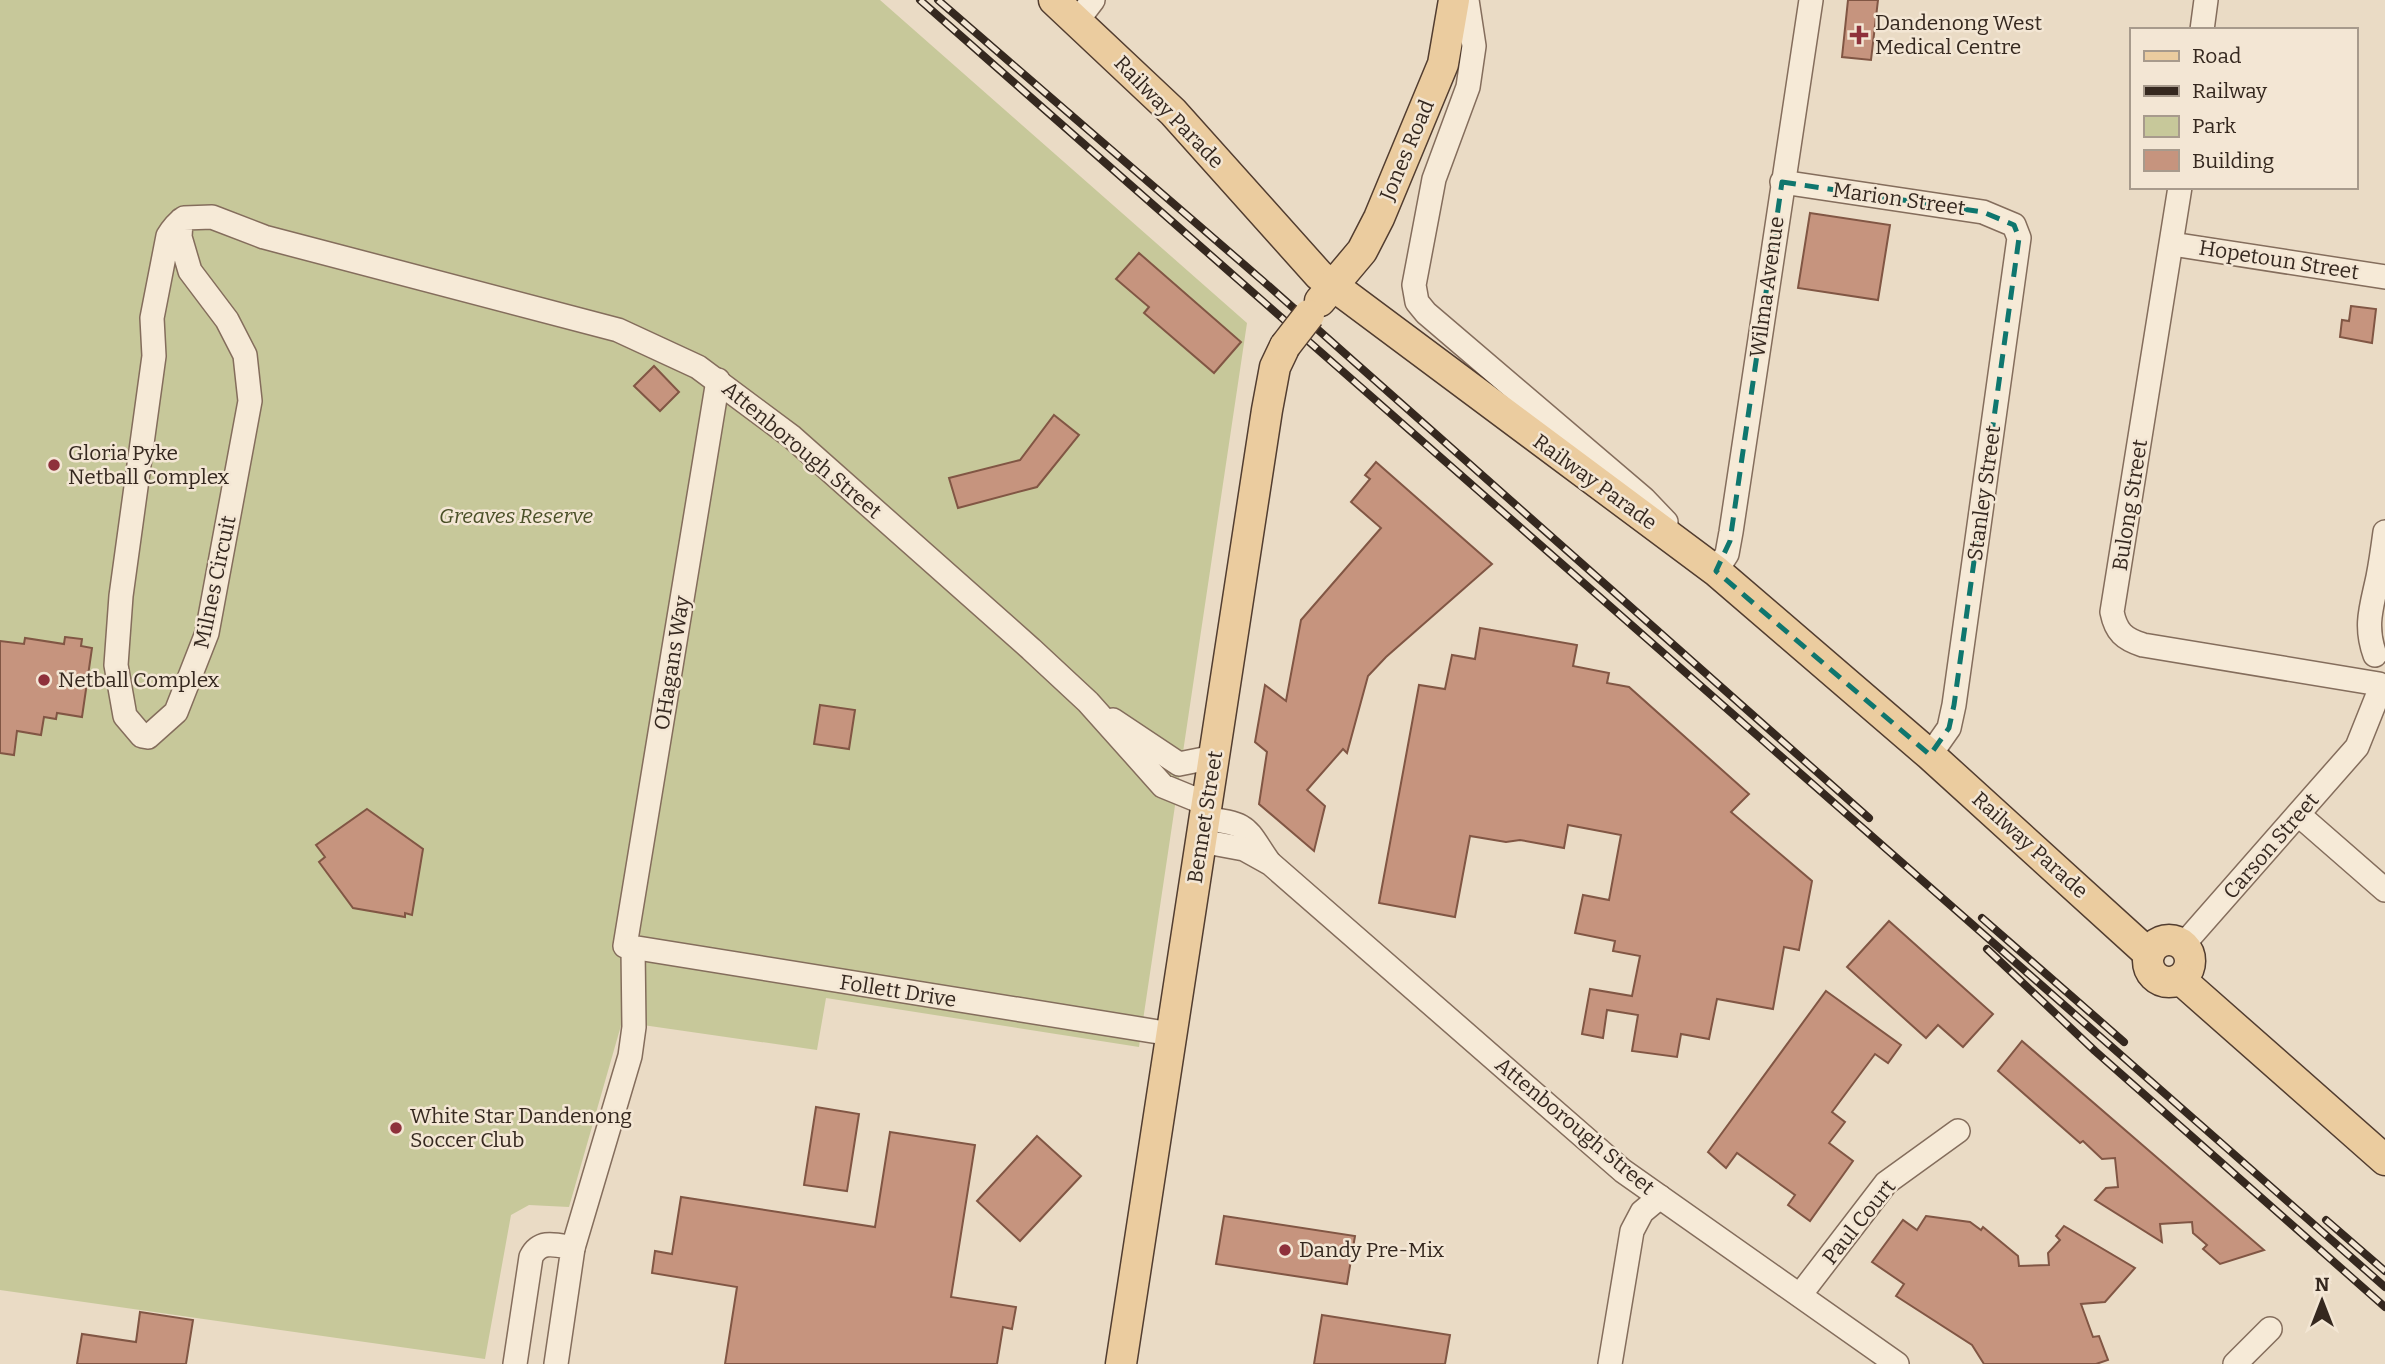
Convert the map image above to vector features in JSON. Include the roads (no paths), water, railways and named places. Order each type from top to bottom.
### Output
[{"type":"main road","name":"Railway Parade","points":[[1054,0],[1085,11],[1299,256],[1332,287],[1619,502],[1706,563],[1930,755],[2149,954]]},
{"type":"main road","name":"Jones Road","points":[[1332,287],[1362,251],[1379,218],[1443,64],[1454,0]]},
{"type":"main road","name":"Bennet Street","points":[[1121,1364],[1275,367],[1285,346],[1332,287]]},
{"type":"main road","points":[[2162,941],[2174,941],[2183,945],[2190,961],[2180,979],[2167,982],[2155,977],[2148,967],[2149,954],[2162,941]]},
{"type":"main road","points":[[2180,979],[2385,1160]]},
{"type":"street","points":[[1467,0],[1474,46],[1468,87],[1433,183],[1415,278],[1416,298],[1426,313],[1644,499],[1706,563]]},
{"type":"street","name":"Wilma Avenue","points":[[1706,563],[1727,554],[1811,0]]},
{"type":"street","points":[[2202,28],[2206,0]]},
{"type":"street","name":"Marion Street","points":[[1782,182],[1983,212],[2014,225]]},
{"type":"street","name":"Bulong Street","points":[[2180,189],[2112,612],[2115,626],[2130,641],[2143,645],[2305,670],[2382,687]]},
{"type":"street","name":"Attenborough Street","points":[[181,220],[193,216],[217,218],[264,237],[618,330],[664,349],[718,380],[792,437],[1088,702],[1163,786],[1204,821],[1244,827],[1254,836],[1271,864],[1623,1171],[1897,1364]]},
{"type":"street","name":"Milnes Circuit","points":[[181,220],[180,237],[187,264],[227,320],[245,355],[250,401],[207,633],[176,712],[160,729],[145,737],[125,716],[116,665],[121,596],[154,356],[152,318],[168,236],[181,220]]},
{"type":"street","name":"Stanley Street","points":[[1930,755],[1949,728],[1954,705],[2019,238],[2014,225]]},
{"type":"street","name":"Hopetoun Street","points":[[2172,244],[2385,277]]},
{"type":"street","name":"OHagans Way","points":[[556,1364],[579,1217],[630,1056],[634,1027],[629,947],[718,380]]},
{"type":"street","points":[[2382,687],[2372,670],[2378,652],[2368,618],[2378,580],[2385,532]]},
{"type":"street","points":[[2378,580],[2385,608]]},
{"type":"street","name":"Bulong Street","points":[[2305,670],[2343,670],[2378,652]]},
{"type":"street","name":"Carson Street","points":[[2357,747],[2382,687]]},
{"type":"street","name":"Attenborough Street","points":[[1088,702],[1177,763],[1187,764],[1214,757]]},
{"type":"street","name":"Carson Street","points":[[2183,945],[2357,747],[2385,724]]},
{"type":"street","points":[[2299,815],[2385,890]]},
{"type":"street","name":"Follett Drive","points":[[629,947],[1171,1034]]},
{"type":"street","name":"Paul Court","points":[[1800,1294],[1886,1183],[1958,1131]]},
{"type":"street","points":[[1610,1364],[1632,1231],[1642,1212],[1660,1197]]},
{"type":"street","points":[[515,1364],[531,1257],[543,1245],[573,1248]]},
{"type":"street","points":[[2235,1364],[2270,1329]]},
{"type":"railway","points":[[920,0],[2385,1287]]},
{"type":"railway","points":[[938,0],[1263,281],[1869,818]]},
{"type":"railway","points":[[1982,918],[2124,1042]]},
{"type":"railway","points":[[1987,949],[2095,1051],[2385,1307]]},
{"type":"railway","points":[[2326,1220],[2385,1271]]},
{"type":"place","name":"Dandenong West Medical Centre","points":[[1859,35]]},
{"type":"place","name":"Gloria Pyke Netball Complex","points":[[54,465]]},
{"type":"place","name":"Netball Complex","points":[[44,680]]},
{"type":"place","name":"White Star Dandenong Soccer Club","points":[[396,1128]]},
{"type":"place","name":"Dandy Pre-Mix","points":[[1285,1250]]},
{"type":"park label","name":"Greaves Reserve","points":[[516,516]]}]
